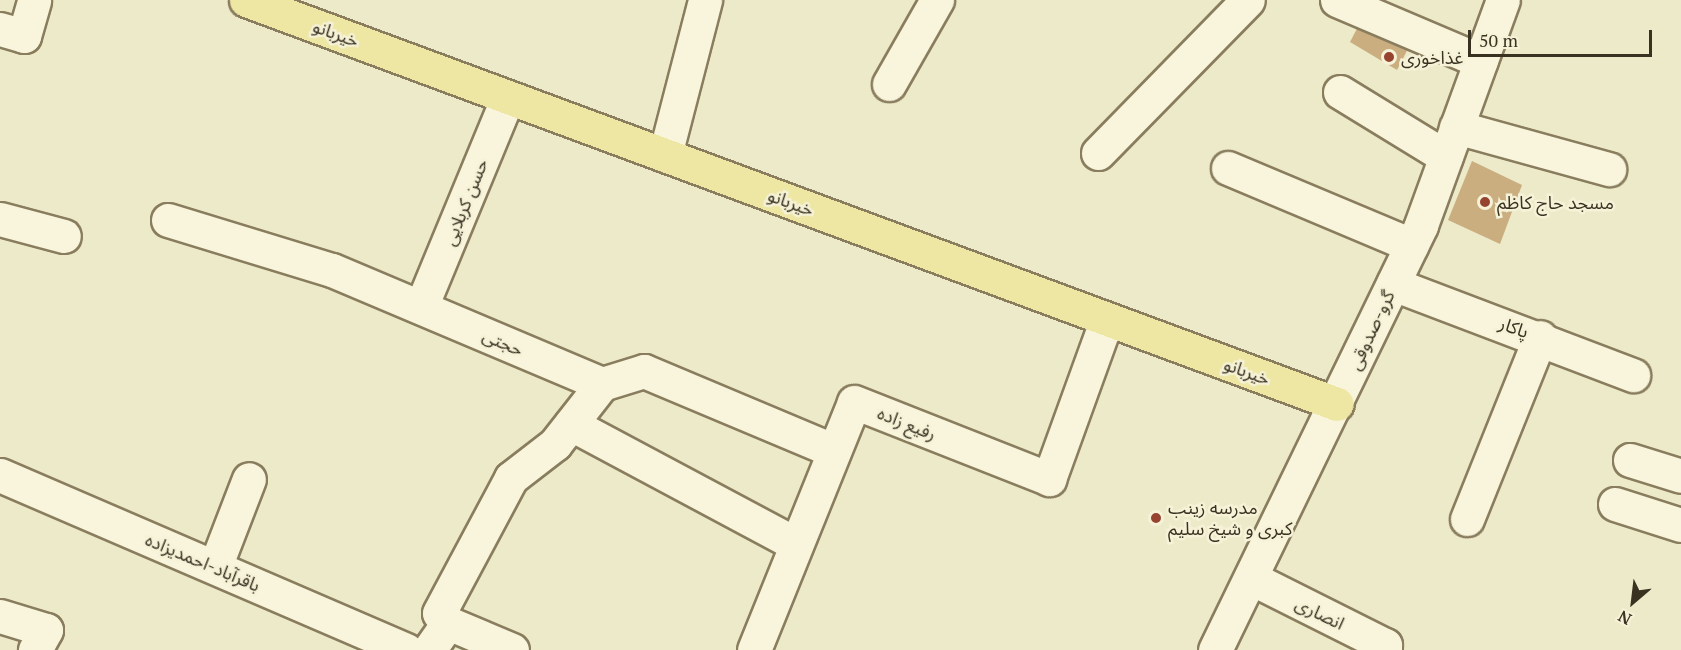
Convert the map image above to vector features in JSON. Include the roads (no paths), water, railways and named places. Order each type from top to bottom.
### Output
[{"type":"main road","name":"خیربانو","points":[[246,0],[1337,404]]},
{"type":"street","points":[[0,29],[24,36],[34,0]]},
{"type":"street","points":[[665,155],[705,0]]},
{"type":"street","points":[[889,84],[937,0]]},
{"type":"street","points":[[1098,153],[1248,0]]},
{"type":"street","points":[[1336,0],[1481,61]]},
{"type":"street","name":"گرو-صدوقی","points":[[1215,650],[1337,404],[1411,245],[1503,0]]},
{"type":"street","points":[[1340,92],[1451,142],[1609,169]]},
{"type":"street","name":"حسن کربلایی","points":[[421,308],[508,97]]},
{"type":"street","points":[[1228,168],[1411,245]]},
{"type":"street","points":[[0,219],[63,236]]},
{"type":"street","name":"حجتی","points":[[168,220],[332,270],[602,384]]},
{"type":"street","name":"پاکار","points":[[1393,284],[1540,337],[1633,375]]},
{"type":"street","name":"رفیع زاده","points":[[754,650],[854,402],[1049,479],[1107,319]]},
{"type":"street","points":[[1467,519],[1540,337]]},
{"type":"street","points":[[512,650],[448,623],[439,613],[511,478],[555,444],[602,384],[644,371],[834,451]]},
{"type":"street","points":[[571,424],[796,543]]},
{"type":"street","points":[[1630,460],[1681,476]]},
{"type":"street","name":"باقرآباد-احمدیزاده","points":[[0,475],[406,650]]},
{"type":"street","points":[[215,567],[249,479]]},
{"type":"street","points":[[1615,504],[1681,525]]},
{"type":"street","name":"انصاری","points":[[1251,578],[1385,645],[1385,650]]},
{"type":"street","points":[[0,616],[46,630],[35,650]]},
{"type":"street","points":[[429,650],[448,623]]},
{"type":"place","name":"غذاخوری","points":[[1389,57]]},
{"type":"place","name":"مسجد حاج کاظم","points":[[1485,202]]},
{"type":"place","name":"مدرسه زینب کبری و شیخ سلیم","points":[[1156,518]]}]
